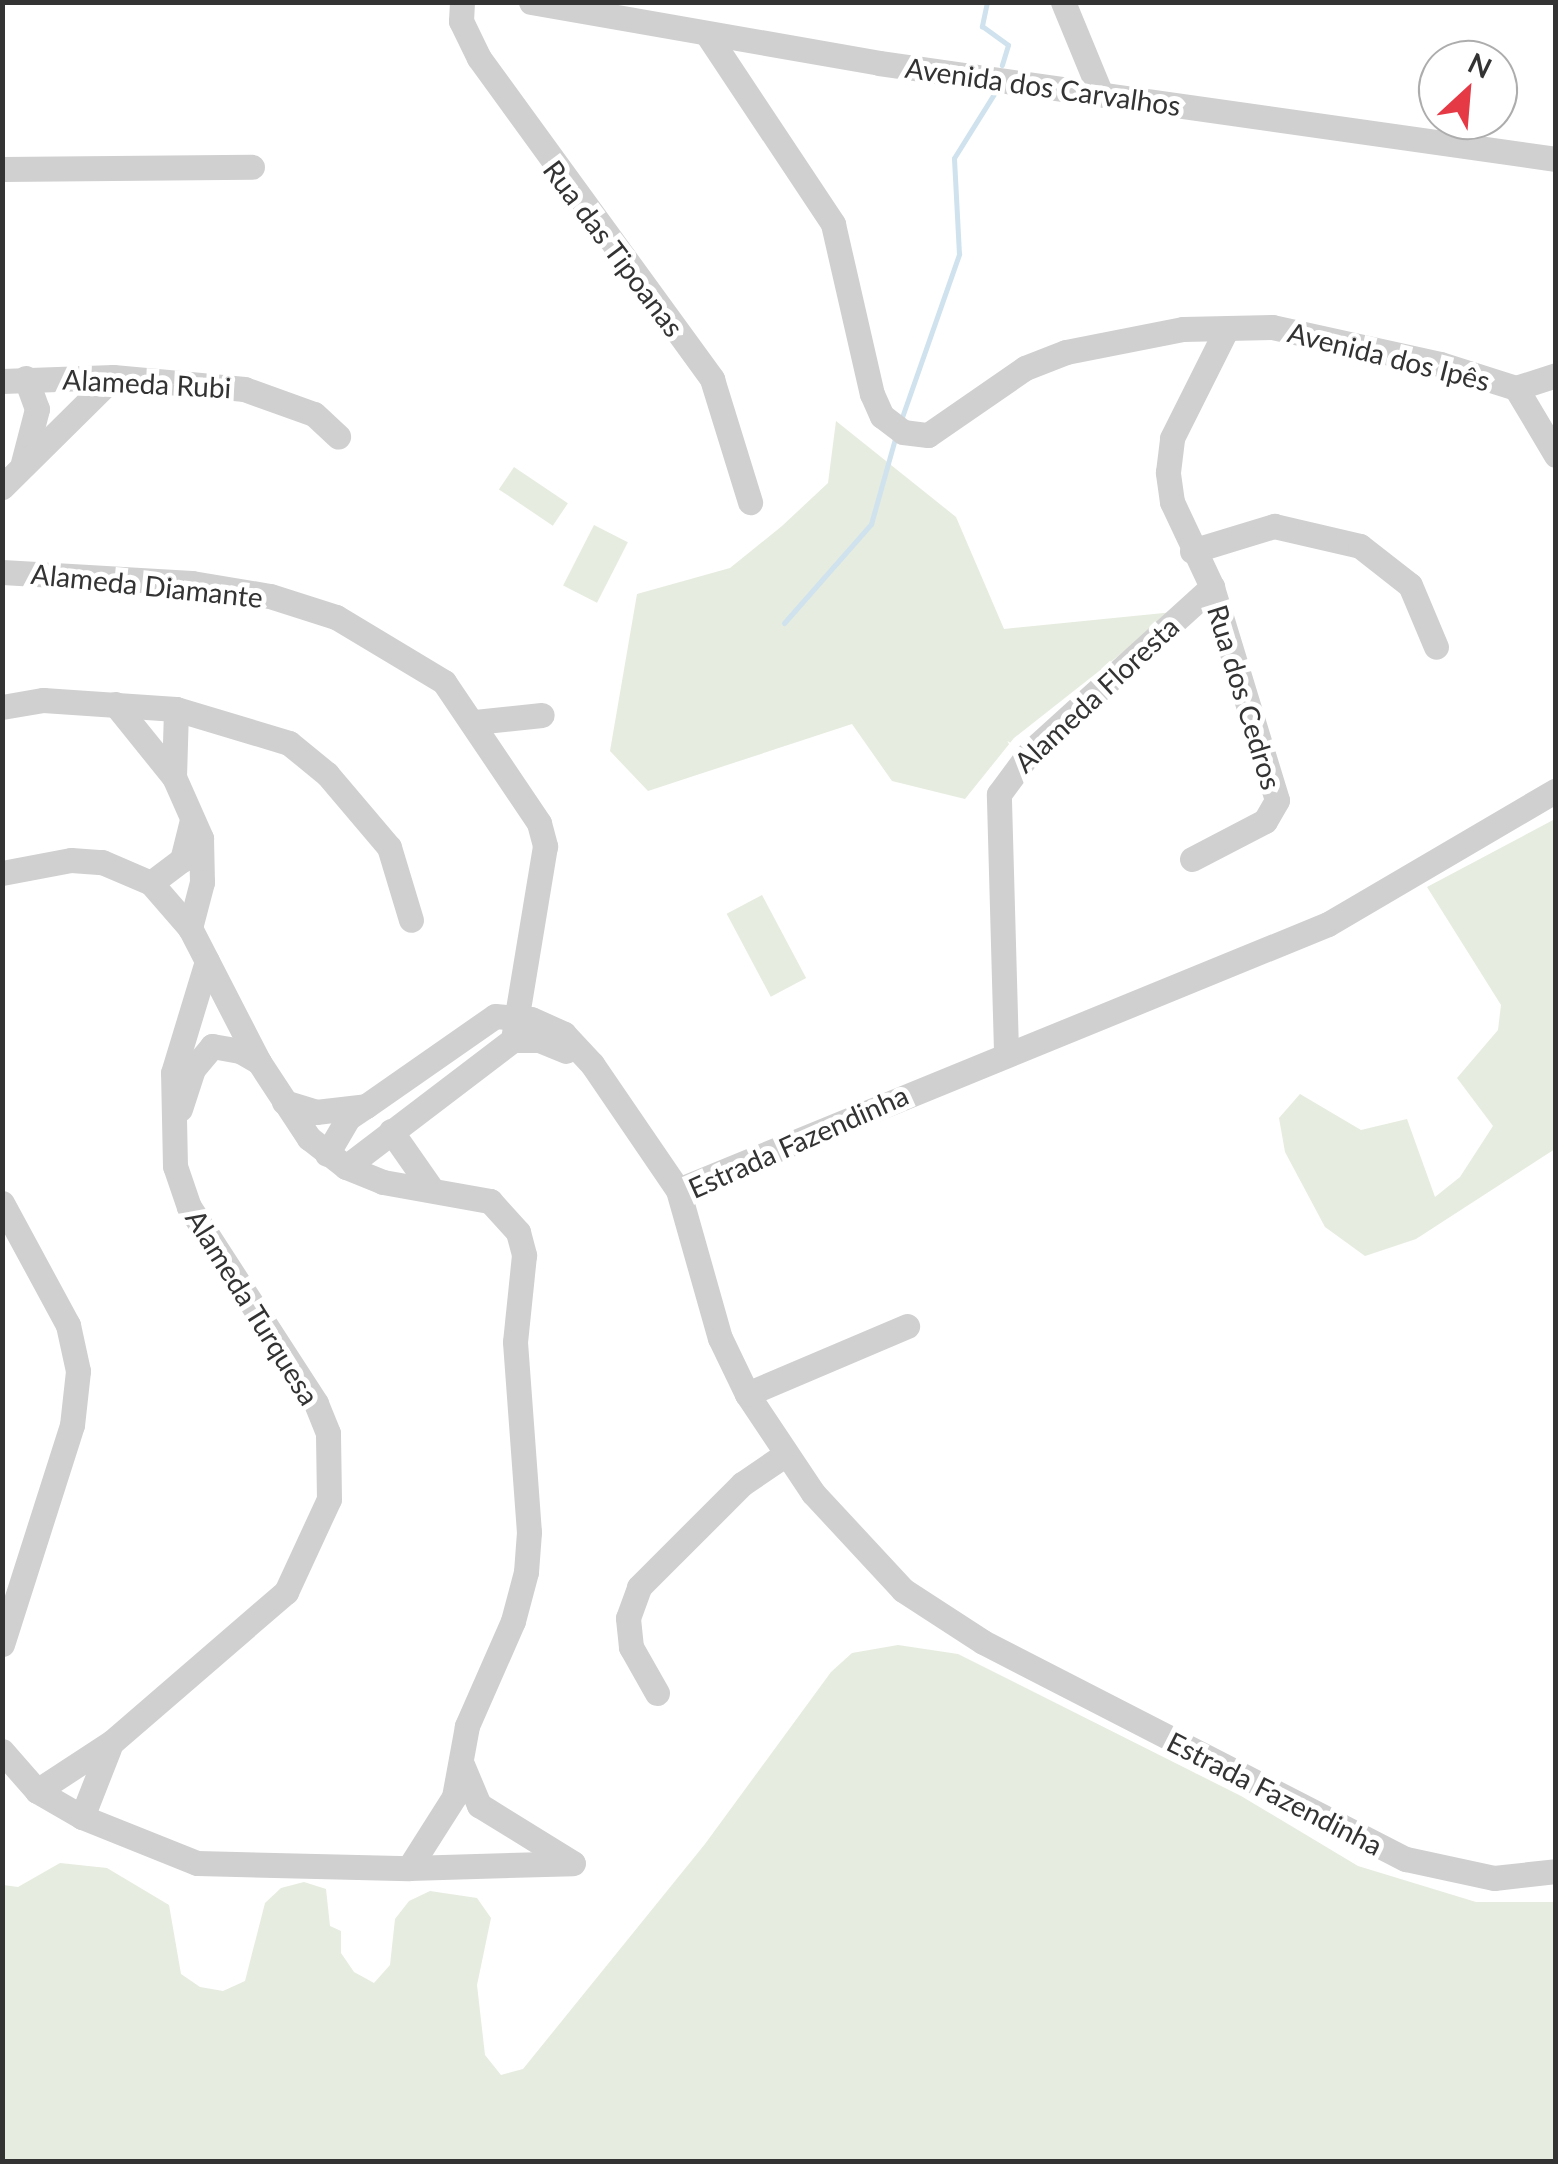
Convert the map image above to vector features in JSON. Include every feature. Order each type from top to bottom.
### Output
[{"type":"street","name":"Rua das Tipoanas","points":[[462,2],[461,21],[479,58],[712,379],[750,502]]},
{"type":"street","name":"Avenida dos Carvalhos","points":[[531,2],[707,34],[1556,159]]},
{"type":"street","points":[[1062,2],[1100,94]]},
{"type":"street","name":"Avenida dos Ipês","points":[[707,34],[833,224],[872,394],[882,416],[902,432],[928,436],[1025,368],[1066,352],[1127,337],[1227,328],[1272,326],[1516,388]]},
{"type":"street","points":[[2,169],[252,167]]},
{"type":"street","name":"Rua dos Cedros","points":[[1192,859],[1265,821],[1277,800],[1212,587],[1192,552],[1172,502],[1172,438],[1227,328]]},
{"type":"street","points":[[1556,376],[1516,388],[1556,455]]},
{"type":"street","points":[[2,487],[113,377]]},
{"type":"street","points":[[14,380],[37,409],[24,463]]},
{"type":"street","name":"Alameda Rubi","points":[[14,380],[177,380],[282,398],[314,414],[338,436]]},
{"type":"street","points":[[1192,552],[1274,526],[1360,546],[1410,585],[1436,647]]},
{"type":"street","name":"Alameda Diamante","points":[[2,572],[270,596],[336,618],[429,673],[475,722],[539,823],[545,846],[514,1028]]},
{"type":"street","name":"Alameda Floresta","points":[[1006,1051],[999,794],[1030,752],[1212,587]]},
{"type":"street","points":[[2,707],[43,700],[176,709],[290,743],[327,774],[389,847],[411,920]]},
{"type":"street","points":[[115,704],[174,777],[194,816],[204,857],[190,928]]},
{"type":"street","points":[[174,777],[176,709]]},
{"type":"street","points":[[475,722],[542,715]]},
{"type":"street","name":"Estrada Fazendinha","points":[[1556,790],[1328,924],[1006,1051],[678,1190],[720,1338],[747,1394],[786,1454],[854,1541],[903,1590],[983,1642],[1406,1859],[1494,1878],[1556,1871]]},
{"type":"street","points":[[152,883],[182,860],[194,816]]},
{"type":"street","points":[[2,873],[72,860],[102,862],[152,883],[190,928],[284,1102],[337,1161],[383,1182],[466,1193],[506,1212],[524,1254],[516,1342],[530,1532],[526,1572],[513,1621],[467,1726],[446,1816],[408,1868]]},
{"type":"street","name":"Alameda Turquesa","points":[[37,1791],[112,1742],[286,1592],[329,1499],[328,1433],[316,1403],[189,1207],[173,1143],[173,1073],[207,960]]},
{"type":"street","points":[[470,1028],[488,1056]]},
{"type":"street","points":[[337,1161],[348,1118],[391,1091],[470,1028],[514,1028],[564,1034],[592,1064],[678,1190]]},
{"type":"street","points":[[337,1161],[399,1124],[488,1056],[514,1028]]},
{"type":"street","points":[[173,1143],[202,1054],[227,1047],[259,1062]]},
{"type":"street","points":[[391,1091],[399,1124],[430,1187]]},
{"type":"street","points":[[284,1102],[316,1112],[366,1106]]},
{"type":"street","points":[[2,1203],[68,1325],[78,1371],[72,1424],[2,1644]]},
{"type":"street","points":[[747,1394],[907,1326]]},
{"type":"street","points":[[657,1693],[631,1646],[628,1618],[639,1587],[742,1484],[786,1454]]},
{"type":"street","name":"Alameda Turquesa","points":[[82,1817],[94,1772],[112,1742]]},
{"type":"street","points":[[2,1751],[37,1791],[82,1817],[197,1863],[408,1868],[573,1863],[479,1805],[461,1762]]},
{"type":"shaded area","points":[[836,421],[956,517],[1004,629],[1174,612],[1014,738],[965,799],[892,781],[852,724],[648,791],[610,751],[637,594],[730,568],[782,526],[828,483]]},
{"type":"shaded area","points":[[514,467],[568,503],[553,526],[499,489]]},
{"type":"shaded area","points":[[594,525],[628,542],[597,603],[563,586]]},
{"type":"shaded area","points":[[1555,819],[1555,1149],[1416,1239],[1365,1256],[1325,1227],[1285,1152],[1279,1118],[1300,1094],[1361,1130],[1407,1119],[1435,1197],[1460,1177],[1493,1126],[1457,1078],[1498,1030],[1501,1005],[1427,887]]},
{"type":"shaded area","points":[[762,895],[806,978],[771,997],[727,914]]},
{"type":"shaded area","points":[[898,1645],[958,1654],[1241,1796],[1358,1866],[1476,1902],[1555,1902],[1555,2161],[3,2161],[3,1885],[18,1887],[60,1863],[107,1868],[169,1905],[181,1974],[200,1987],[223,1991],[245,1981],[265,1903],[281,1888],[304,1882],[326,1889],[330,1926],[341,1931],[341,1953],[354,1972],[374,1983],[390,1965],[395,1919],[409,1901],[430,1891],[477,1898],[491,1918],[477,1985],[485,2055],[501,2075],[523,2069],[705,1844],[831,1672],[852,1653]]},
{"type":"waterway","points":[[987,2],[982,26],[1008,45],[1002,65]]},
{"type":"waterway","points":[[901,420],[959,254],[954,158],[994,94]]},
{"type":"waterway","points":[[784,623],[871,524],[896,435]]}]
